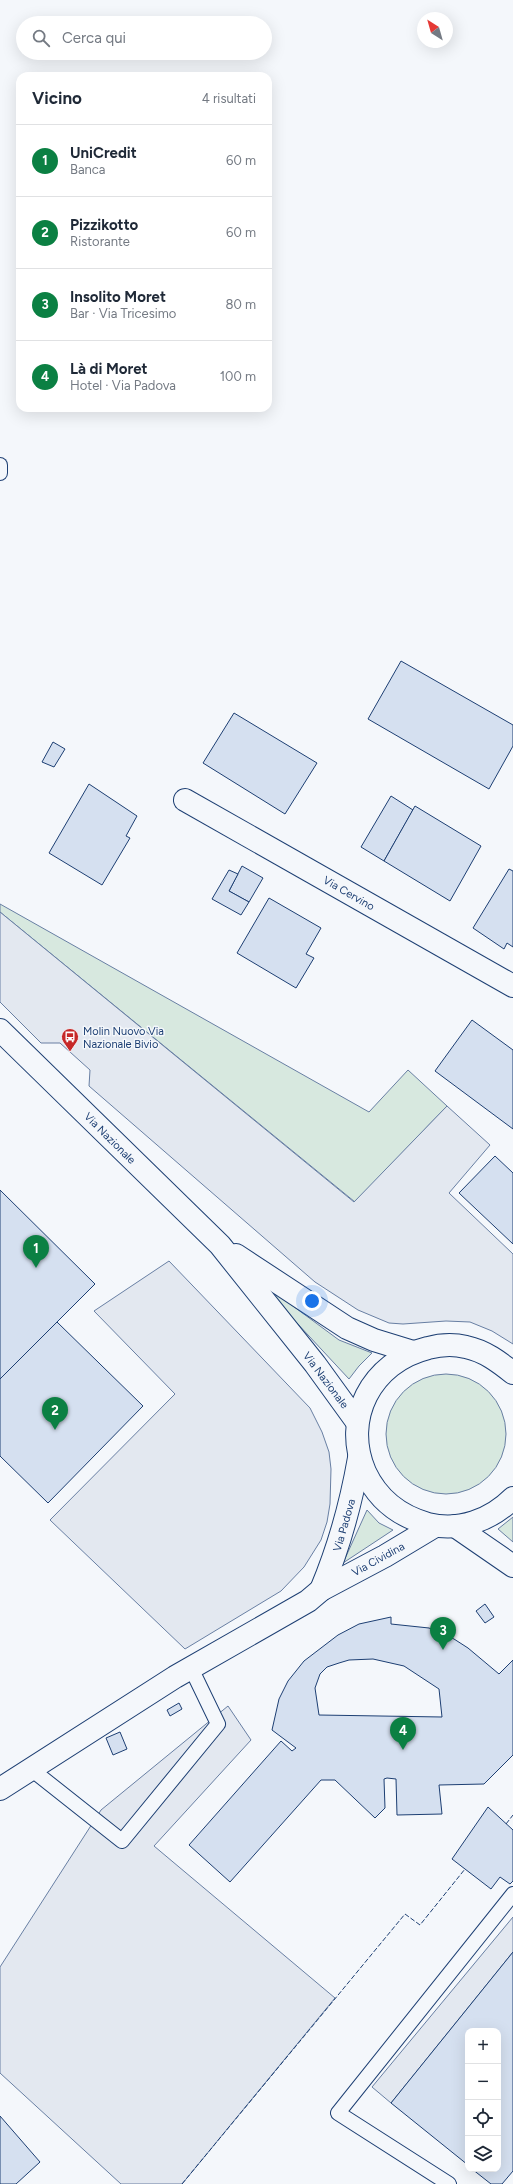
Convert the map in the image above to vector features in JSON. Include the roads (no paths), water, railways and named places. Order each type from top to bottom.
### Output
[{"type":"main road","name":"Via Cervino","points":[[185,800],[513,986]]},
{"type":"main road","name":"Via Nazionale","points":[[0,1030],[220,1245],[315,1364],[357,1422]]},
{"type":"main road","name":"Via Nazionale","points":[[220,1245],[347,1328],[374,1340],[413,1352]]},
{"type":"main road","points":[[513,1373],[494,1357],[466,1346],[438,1346],[413,1352],[395,1361],[380,1375],[365,1397],[357,1422],[357,1444],[359,1458],[371,1485],[381,1498],[394,1509],[413,1520],[445,1526],[474,1523],[492,1515],[513,1498]]},
{"type":"main road","name":"Via Padova","points":[[321,1590],[335,1556],[343,1530],[354,1491],[359,1458]]},
{"type":"main road","points":[[445,1526],[513,1566]]},
{"type":"main road","name":"Via Cividina","points":[[0,1789],[191,1668],[308,1601],[321,1590],[445,1526]]},
{"type":"lane","points":[[0,465],[0,473]]},
{"type":"lane","points":[[31,1769],[122,1840],[218,1724],[191,1668]]},
{"type":"lane","points":[[449,2184],[338,2113],[513,1894]]},
{"type":"place","name":"Molin Nuovo Via Nazionale Bivio","points":[[70,1052]]},
{"type":"place","name":"UniCredit","points":[[36,1268]]},
{"type":"place","name":"Pizzikotto","points":[[55,1430]]},
{"type":"place","name":"Insolito Moret","points":[[443,1650]]},
{"type":"place","name":"Là di Moret","points":[[403,1750]]}]
